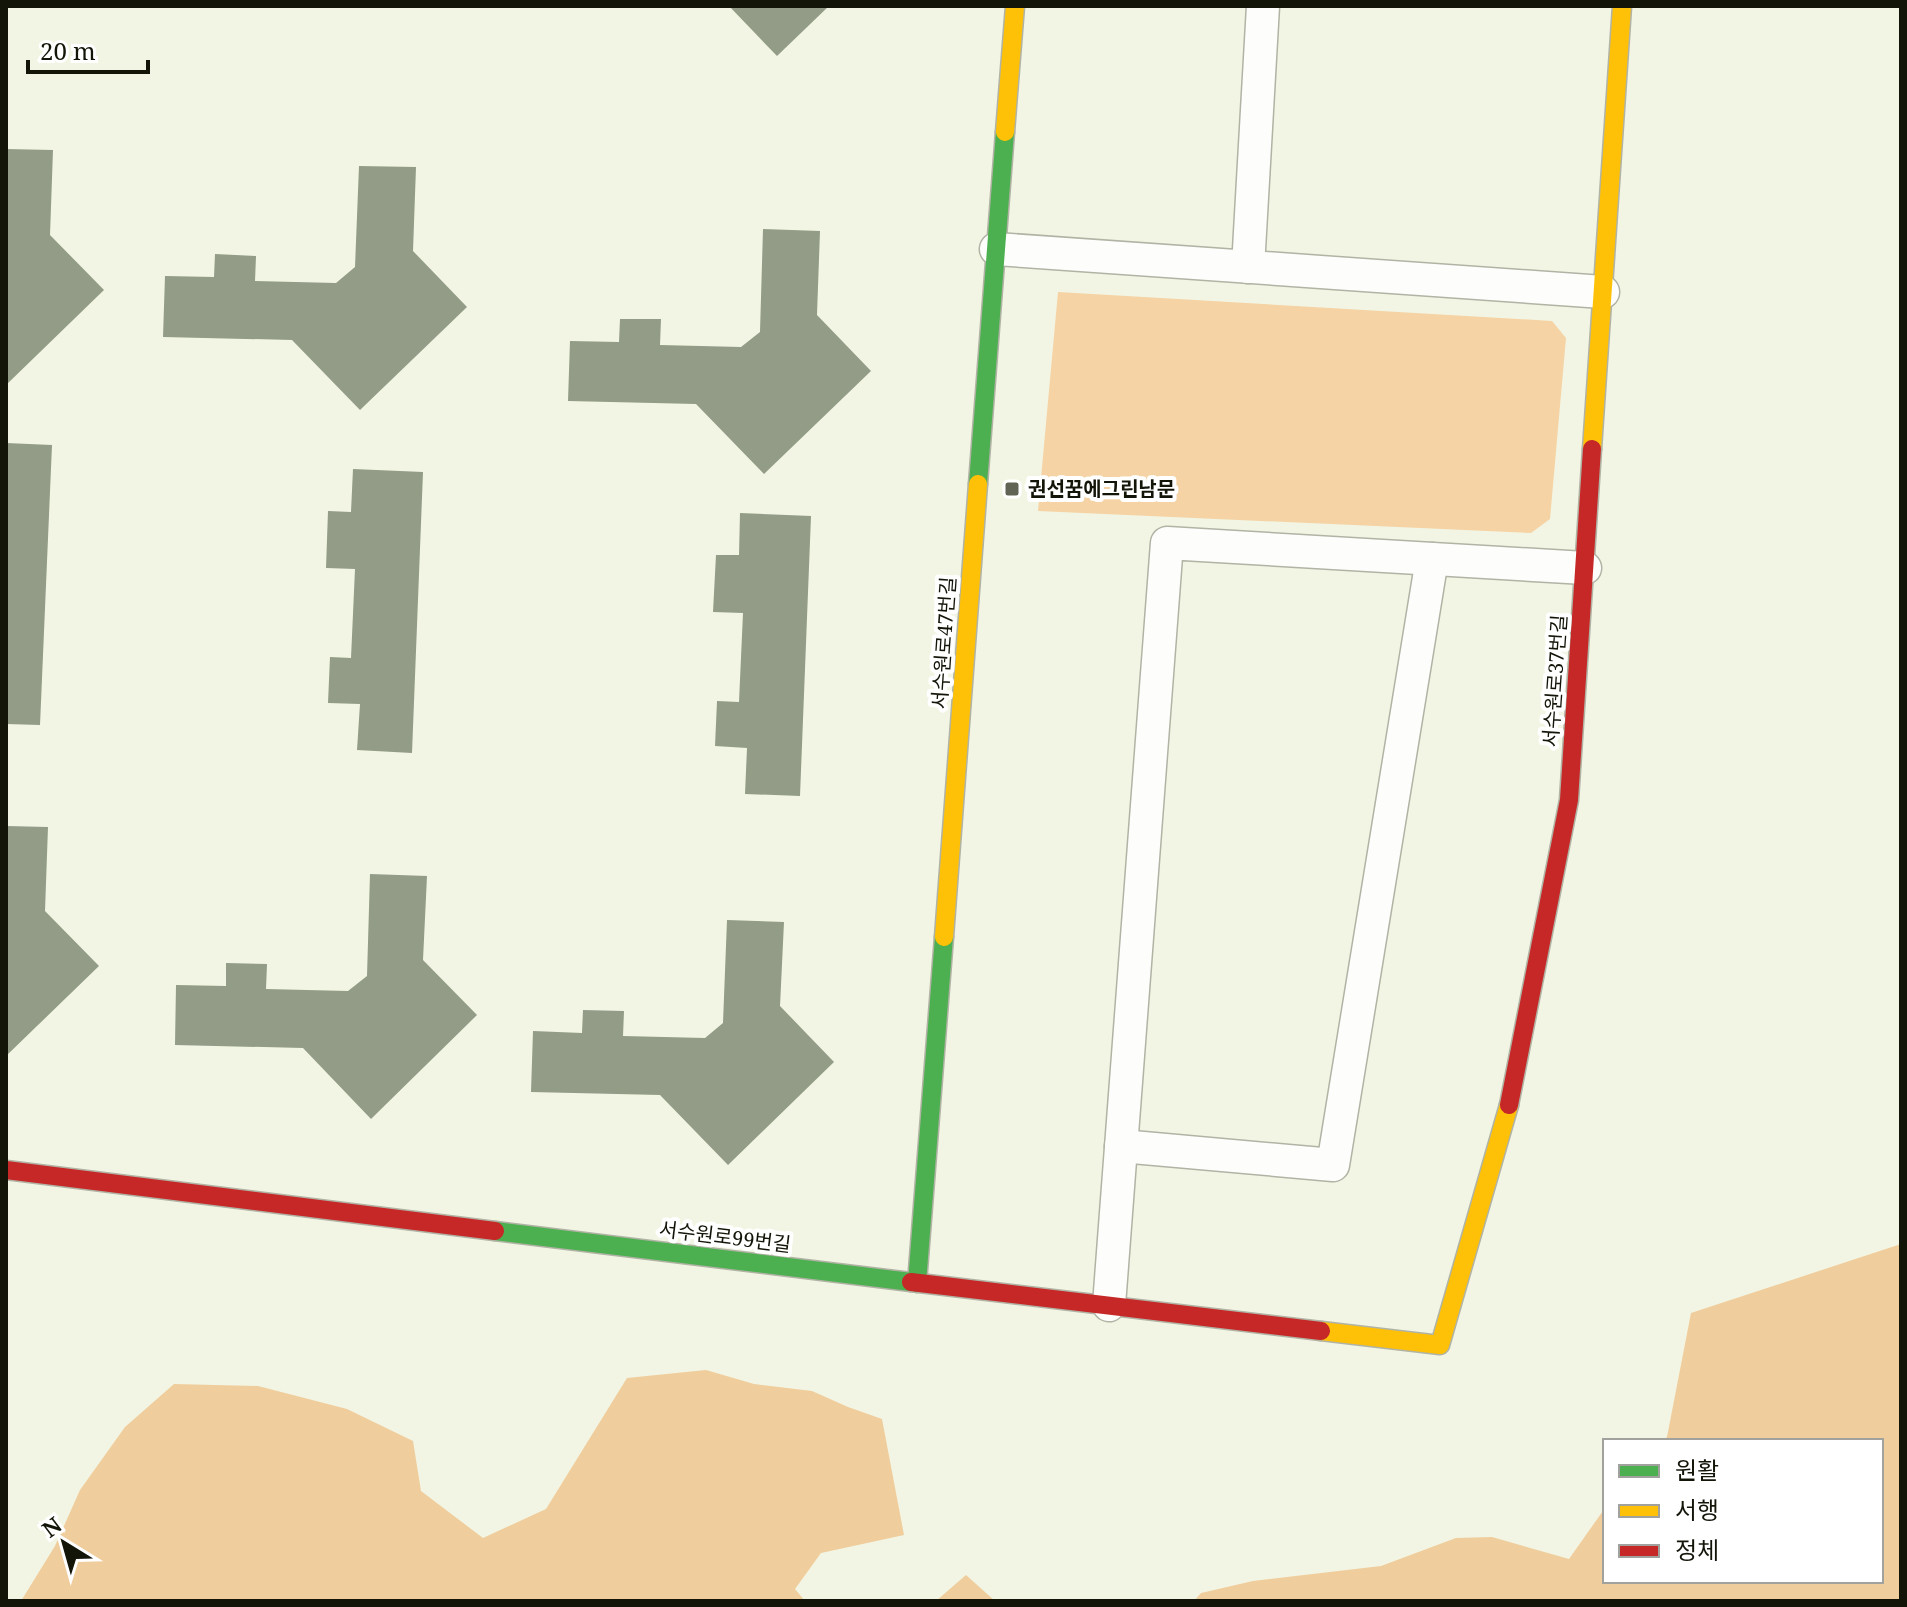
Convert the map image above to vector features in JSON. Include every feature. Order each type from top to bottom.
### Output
[{"type":"street","name":"서수원로47번길","points":[[917,1283],[1015,6]]},
{"type":"street","points":[[1248,267],[1263,6]]},
{"type":"street","name":"서수원로37번길","points":[[1440,1345],[1511,1099],[1569,800],[1622,6]]},
{"type":"street","points":[[996,249],[1603,292]]},
{"type":"street","points":[[1109,1305],[1167,543],[1585,568]]},
{"type":"street","points":[[1121,1146],[1333,1165],[1432,559]]},
{"type":"street","name":"서수원로99번길","points":[[6,1170],[1440,1345]]},
{"type":"shaded area","points":[[1058,292],[1552,321],[1566,338],[1550,519],[1531,533],[1038,511]]},
{"type":"shaded area","points":[[1901,1244],[1901,1601],[1194,1601],[1201,1593],[1253,1581],[1381,1566],[1456,1538],[1492,1537],[1569,1559],[1603,1511],[1603,1583],[1883,1583],[1883,1439],[1665,1439],[1691,1313]]},
{"type":"shaded area","points":[[706,1370],[754,1384],[812,1391],[882,1419],[904,1535],[821,1553],[795,1589],[805,1601],[21,1601],[55,1546],[80,1490],[125,1427],[174,1384],[258,1386],[347,1409],[413,1441],[421,1491],[483,1538],[546,1509],[627,1378]]},
{"type":"shaded area","points":[[966,1575],[995,1601],[936,1601]]},
{"type":"building","points":[[729,6],[829,6],[777,56]]},
{"type":"building","points":[[6,149],[53,150],[50,235],[104,290],[6,385]]},
{"type":"building","points":[[359,166],[416,167],[413,251],[467,307],[360,410],[292,340],[163,337],[165,276],[214,277],[215,254],[256,256],[255,281],[336,283],[355,267]]},
{"type":"building","points":[[763,229],[820,231],[817,315],[871,371],[764,474],[696,404],[568,401],[570,341],[619,342],[620,319],[661,319],[660,345],[741,347],[760,332]]},
{"type":"building","points":[[6,443],[52,445],[40,725],[6,724]]},
{"type":"building","points":[[353,469],[423,472],[412,753],[357,750],[360,704],[328,703],[330,657],[351,658],[355,569],[326,568],[328,511],[351,512]]},
{"type":"building","points":[[740,513],[811,516],[800,796],[745,794],[747,748],[715,746],[717,701],[739,702],[743,613],[713,612],[716,555],[739,555]]},
{"type":"building","points":[[6,826],[48,827],[45,911],[99,966],[6,1056]]},
{"type":"building","points":[[370,874],[427,876],[423,960],[477,1015],[371,1119],[303,1048],[175,1045],[176,985],[226,986],[226,963],[267,964],[266,989],[348,991],[367,976]]},
{"type":"building","points":[[727,920],[784,922],[780,1006],[834,1062],[728,1165],[660,1095],[531,1092],[533,1031],[582,1033],[583,1010],[624,1011],[623,1036],[705,1038],[723,1023]]},
{"type":"traffic: fast","points":[[978,484],[1005,132]]},
{"type":"traffic: fast","points":[[917,1283],[944,937]]},
{"type":"traffic: fast","points":[[495,1231],[911,1282]]},
{"type":"traffic: slow","points":[[1005,132],[1015,6]]},
{"type":"traffic: slow","points":[[1592,449],[1622,6]]},
{"type":"traffic: slow","points":[[944,937],[978,484]]},
{"type":"traffic: slow","points":[[1321,1331],[1440,1345],[1509,1105]]},
{"type":"traffic: jam","points":[[1509,1105],[1569,800],[1592,449]]},
{"type":"traffic: jam","points":[[6,1170],[495,1231]]},
{"type":"traffic: jam","points":[[911,1282],[1321,1331]]},
{"type":"place","name":"권선꿈에그린남문","points":[[1012,489]]}]
